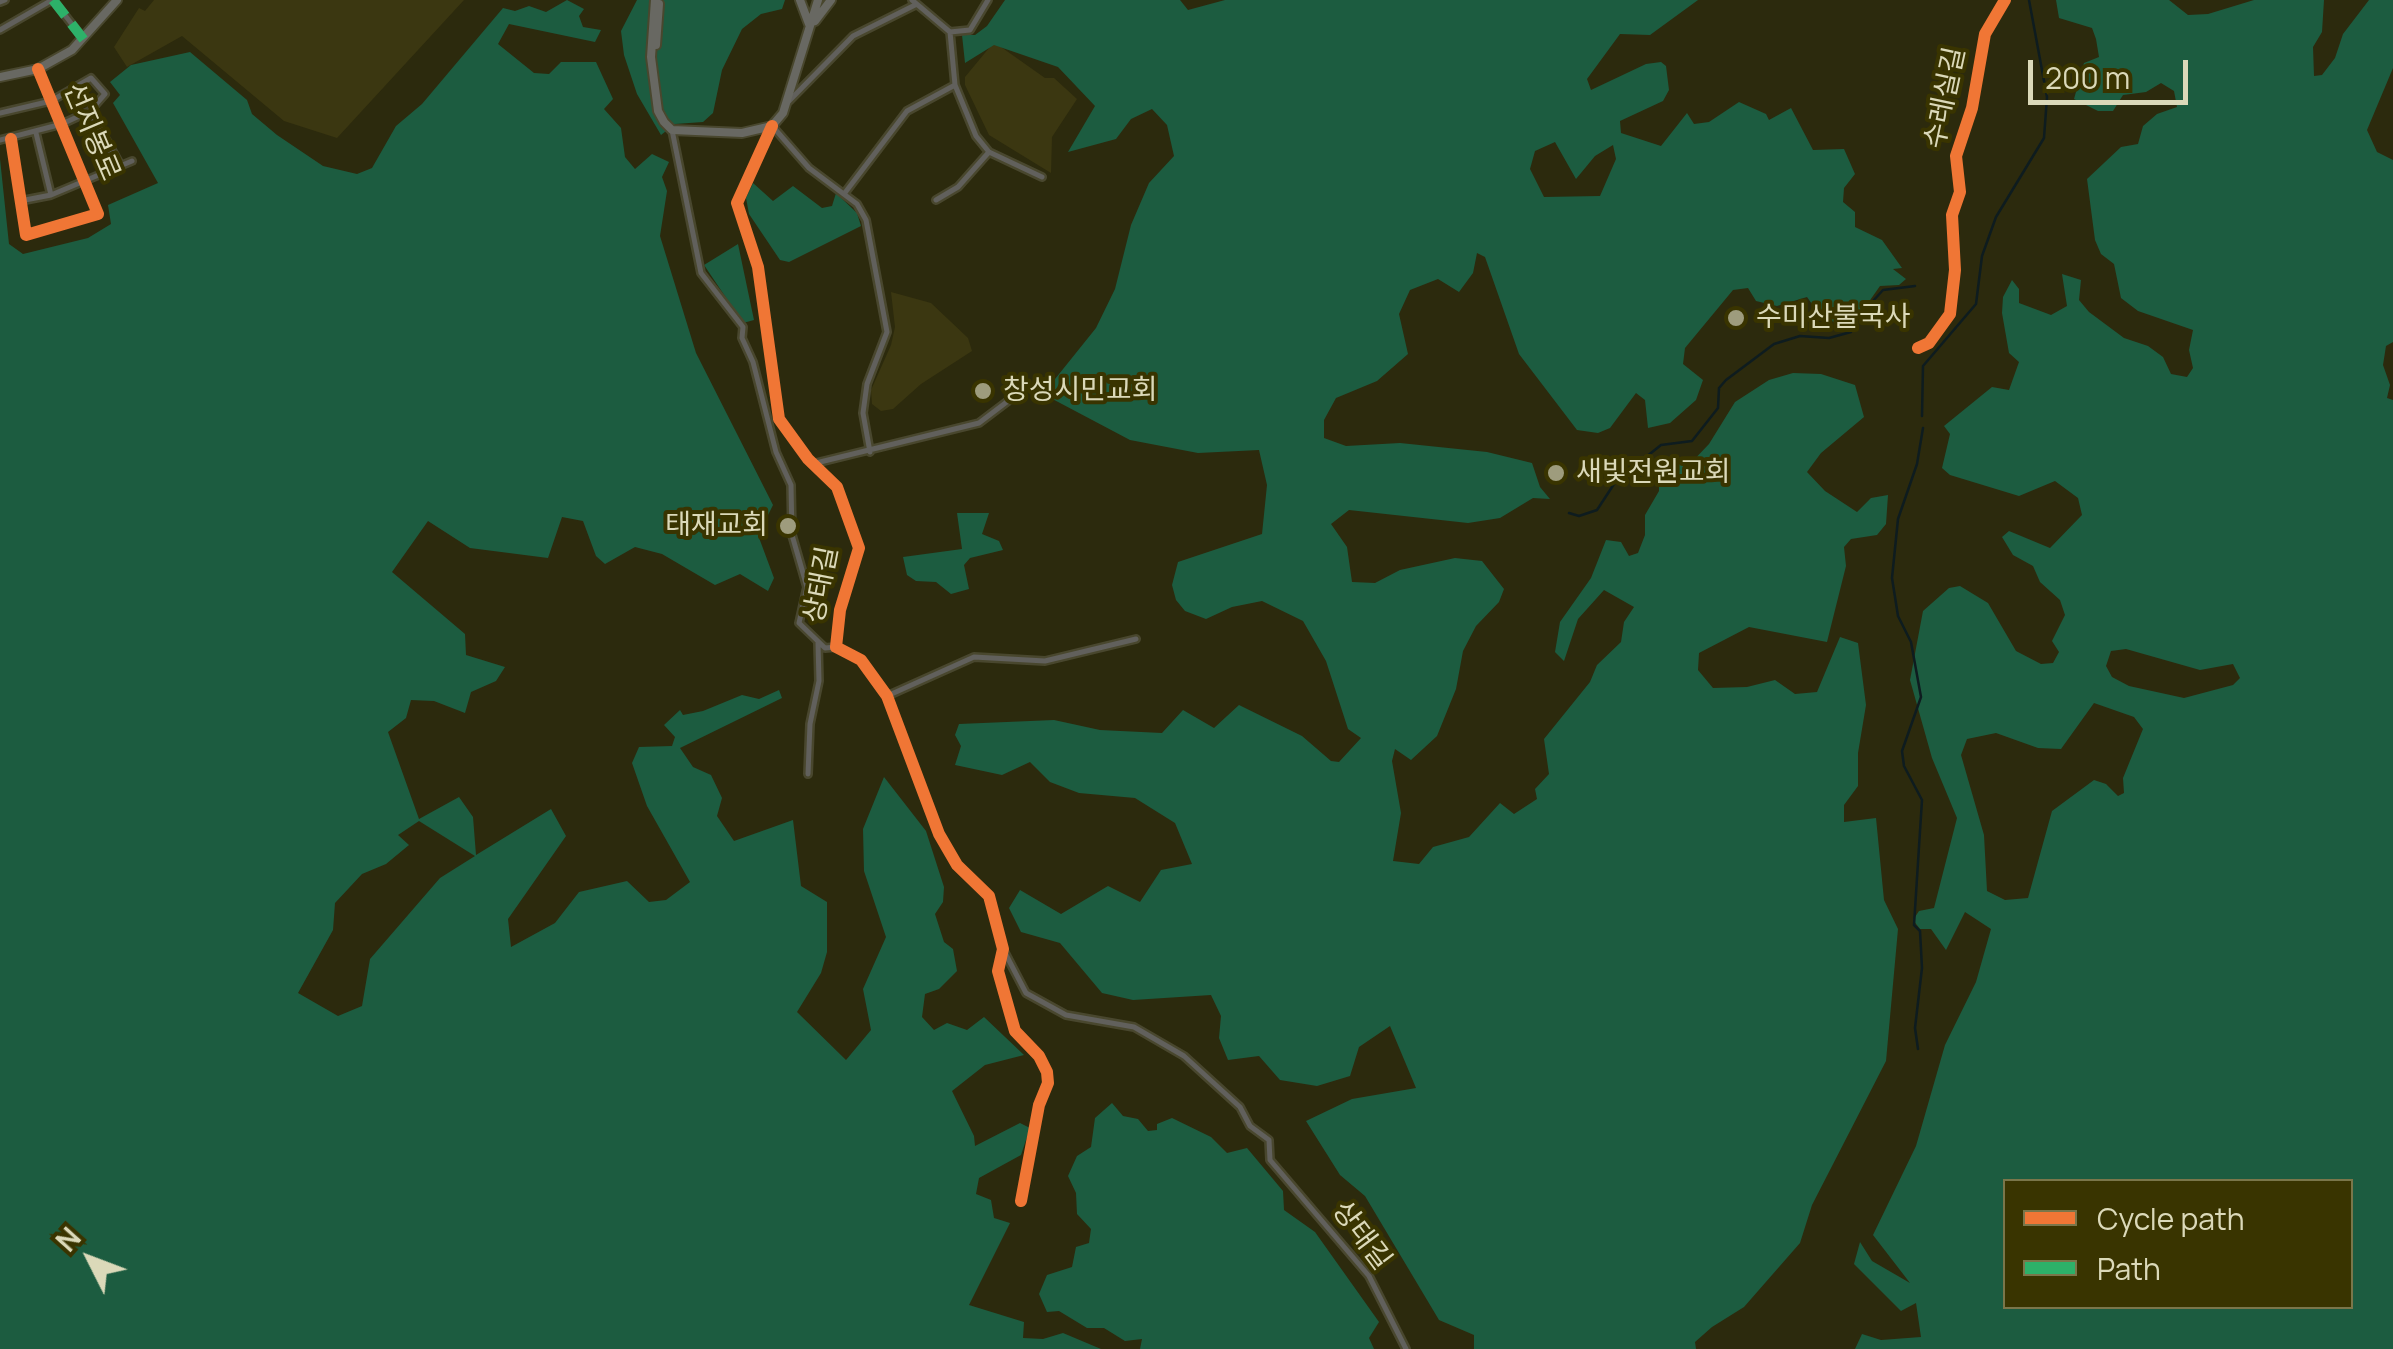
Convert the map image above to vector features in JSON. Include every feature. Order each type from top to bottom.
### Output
[{"type":"main road","points":[[0,78],[38,68],[84,40],[117,0]]},
{"type":"main road","points":[[654,84],[657,0]]},
{"type":"main road","points":[[657,0],[654,84],[658,111],[672,130],[742,133],[772,126],[786,103],[818,0]]},
{"type":"main road","points":[[800,0],[809,28]]},
{"type":"main road","points":[[809,28],[831,0]]},
{"type":"street","points":[[0,30],[53,0],[84,40]]},
{"type":"street","points":[[786,103],[853,36],[913,3],[950,32],[970,30],[988,0]]},
{"type":"street","name":"수레실길","points":[[1918,348],[1929,344],[1950,314],[1955,270],[1952,215],[1960,192],[1956,156],[1972,108],[1985,34],[2005,0]]},
{"type":"street","points":[[950,32],[956,85],[968,122],[989,152],[1042,177]]},
{"type":"street","name":"선지봉로","points":[[20,201],[26,234],[98,214],[38,68]]},
{"type":"street","points":[[796,68],[813,73]]},
{"type":"street","points":[[0,113],[51,101],[91,78],[105,94],[102,102],[62,124],[0,140]]},
{"type":"street","points":[[844,194],[907,110],[956,85]]},
{"type":"street","points":[[90,110],[122,166]]},
{"type":"street","points":[[772,126],[795,155],[844,194],[866,220],[886,332],[867,384],[863,414],[870,452]]},
{"type":"street","name":"상태길","points":[[772,126],[737,203],[758,267],[774,395],[784,426],[812,464],[837,487],[859,548],[840,610],[836,647],[861,660],[887,696],[939,834],[957,865],[989,896],[1002,949],[1026,993],[1066,1015],[1134,1027],[1184,1056],[1240,1107],[1250,1126],[1269,1140],[1270,1160],[1369,1276],[1406,1349]]},
{"type":"street","points":[[672,130],[701,273],[743,327],[742,338],[791,485],[792,536],[807,586],[799,623],[825,648],[836,647]]},
{"type":"street","points":[[36,132],[51,195]]},
{"type":"street","points":[[10,139],[20,201],[51,195],[132,160]]},
{"type":"street","points":[[936,200],[958,187],[989,152]]},
{"type":"street","points":[[812,464],[979,423],[1008,401]]},
{"type":"street","points":[[772,429],[784,426]]},
{"type":"street","points":[[887,696],[974,657],[1045,660],[1136,639]]},
{"type":"street","points":[[808,774],[819,680],[818,642]]},
{"type":"street","name":"상태길","points":[[1002,949],[998,970],[1015,1030],[1039,1056],[1048,1083],[1039,1105],[1021,1201]]},
{"type":"shaded area","points":[[154,0],[464,0],[337,138],[284,121],[182,36],[127,67],[114,47],[139,8],[145,11]]},
{"type":"shaded area","points":[[994,42],[1045,78],[1054,78],[1077,99],[1052,137],[1051,173],[989,135],[965,85],[965,77]]},
{"type":"shaded area","points":[[891,292],[931,303],[968,338],[972,351],[921,384],[893,409],[881,411],[872,404],[871,390],[895,327]]},
{"type":"green space","points":[[567,0],[584,9],[579,16],[583,27],[601,30],[595,42],[509,24],[498,44],[534,73],[549,74],[561,62],[596,62],[613,99],[604,109],[621,128],[625,157],[635,169],[652,154],[669,162],[662,177],[667,191],[660,236],[696,353],[773,505],[758,535],[774,578],[768,591],[740,574],[715,585],[662,554],[635,547],[605,564],[596,556],[583,521],[562,517],[548,558],[470,548],[428,521],[392,572],[465,634],[466,655],[505,667],[496,681],[471,692],[465,713],[434,701],[411,700],[406,718],[388,732],[419,819],[459,797],[473,817],[476,855],[551,809],[566,836],[508,919],[511,947],[555,923],[579,892],[627,881],[649,902],[666,900],[690,882],[647,806],[632,763],[639,747],[672,746],[675,737],[664,725],[680,710],[683,715],[703,711],[742,695],[759,699],[779,690],[782,698],[680,748],[693,767],[711,775],[722,798],[717,816],[734,841],[793,820],[801,886],[827,902],[827,952],[821,973],[797,1012],[846,1060],[871,1030],[863,989],[886,937],[864,871],[863,829],[884,777],[926,831],[944,887],[943,902],[935,914],[944,942],[953,949],[957,971],[939,989],[925,994],[922,1017],[934,1030],[947,1023],[967,1030],[984,1017],[1024,1055],[985,1065],[952,1091],[975,1146],[1020,1123],[1030,1128],[1021,1155],[979,1178],[976,1194],[991,1200],[994,1218],[1010,1223],[969,1305],[1024,1322],[1023,1338],[1043,1339],[1063,1333],[1101,1349],[0,1349],[0,159],[9,244],[23,254],[88,238],[111,224],[108,205],[158,183],[113,103],[120,95],[110,82],[131,65],[190,52],[247,100],[252,114],[277,135],[323,166],[357,174],[372,168],[396,126],[422,104],[503,8],[515,11],[529,6],[546,12]],"holes":[[[419,821],[475,856],[440,878],[370,959],[362,1006],[338,1016],[298,993],[333,930],[335,903],[362,874],[386,864],[409,845],[398,835]]]},
{"type":"green space","points":[[637,0],[785,0],[782,9],[761,14],[742,29],[722,70],[713,113],[703,122],[675,124],[661,135],[637,94],[624,55],[621,31]]},
{"type":"green space","points":[[1005,0],[1180,0],[1188,10],[1225,0],[1698,0],[1650,35],[1620,34],[1587,79],[1591,90],[1646,64],[1661,62],[1666,66],[1669,90],[1663,101],[1620,121],[1621,133],[1661,146],[1687,113],[1694,124],[1709,122],[1739,102],[1766,114],[1769,120],[1791,108],[1813,150],[1844,149],[1855,174],[1844,188],[1843,202],[1855,212],[1855,227],[1882,240],[1902,268],[1893,269],[1906,279],[1899,285],[1880,286],[1861,313],[1843,327],[1819,314],[1807,297],[1777,306],[1756,301],[1748,288],[1733,290],[1685,348],[1683,364],[1703,380],[1696,400],[1670,423],[1648,428],[1645,400],[1636,393],[1610,428],[1598,433],[1577,430],[1519,354],[1485,257],[1477,253],[1473,273],[1459,292],[1438,279],[1410,290],[1399,314],[1408,354],[1377,381],[1336,398],[1324,420],[1324,438],[1346,446],[1400,443],[1487,452],[1532,463],[1540,487],[1550,499],[1533,498],[1500,518],[1468,523],[1349,510],[1331,524],[1347,547],[1352,582],[1375,583],[1400,570],[1455,558],[1482,561],[1504,589],[1499,602],[1476,626],[1463,651],[1456,689],[1437,736],[1411,760],[1395,749],[1392,761],[1401,813],[1393,861],[1419,864],[1433,847],[1469,837],[1500,803],[1514,814],[1537,799],[1535,789],[1549,774],[1544,739],[1590,682],[1597,665],[1621,642],[1624,622],[1634,607],[1604,590],[1578,619],[1564,661],[1555,652],[1560,622],[1591,578],[1606,540],[1621,542],[1629,556],[1638,553],[1645,535],[1645,515],[1659,491],[1659,458],[1677,456],[1688,466],[1709,444],[1735,402],[1769,380],[1793,373],[1821,374],[1855,385],[1864,417],[1821,453],[1807,472],[1825,491],[1857,512],[1871,498],[1888,495],[1886,524],[1877,535],[1851,539],[1844,547],[1846,566],[1827,642],[1749,627],[1699,653],[1698,670],[1713,688],[1747,687],[1775,680],[1795,694],[1817,692],[1840,637],[1858,643],[1866,705],[1858,753],[1858,786],[1844,805],[1844,822],[1876,818],[1884,900],[1898,929],[1886,1061],[1812,1205],[1800,1243],[1744,1307],[1695,1342],[1696,1349],[1474,1349],[1474,1335],[1439,1320],[1365,1196],[1340,1175],[1306,1121],[1352,1099],[1416,1088],[1390,1026],[1359,1047],[1350,1076],[1317,1086],[1280,1080],[1259,1056],[1228,1060],[1219,1038],[1221,1016],[1211,995],[1133,1000],[1102,993],[1060,943],[1021,932],[1009,908],[1020,890],[1061,914],[1108,886],[1140,902],[1161,870],[1192,864],[1175,823],[1135,798],[1079,793],[1050,782],[1030,762],[1002,775],[955,765],[961,746],[955,735],[959,724],[1054,720],[1100,730],[1162,733],[1183,710],[1214,728],[1239,705],[1302,736],[1331,761],[1339,762],[1361,738],[1348,729],[1326,661],[1303,621],[1262,601],[1232,607],[1206,619],[1185,611],[1176,600],[1172,585],[1178,562],[1262,534],[1267,485],[1259,450],[1198,453],[1130,440],[1043,394],[1096,328],[1115,289],[1131,225],[1149,183],[1174,156],[1167,125],[1152,109],[1131,119],[1116,139],[1068,152],[1095,106],[1058,67],[994,45],[965,63],[962,35],[975,35],[987,26]],"holes":[[[1555,142],[1576,179],[1595,156],[1613,145],[1616,159],[1600,196],[1544,197],[1530,169],[1535,151]]]},
{"type":"green space","points":[[2056,0],[2169,0],[2188,15],[2208,14],[2254,0],[2324,0],[2322,32],[2313,47],[2314,76],[2322,75],[2335,58],[2343,34],[2369,0],[2393,0],[2393,68],[2367,130],[2377,152],[2393,160],[2393,342],[2386,346],[2383,365],[2390,385],[2387,398],[2393,400],[2393,1349],[1855,1349],[1862,1334],[1881,1340],[1921,1337],[1916,1303],[1901,1311],[1854,1264],[1860,1242],[1872,1261],[1910,1283],[1873,1235],[1916,1146],[1945,1045],[1976,982],[1991,929],[1965,912],[1946,950],[1931,929],[1920,929],[1913,920],[1919,911],[1934,908],[1957,818],[1932,758],[1910,680],[1923,611],[1949,588],[1960,586],[1988,603],[2016,651],[2041,664],[2053,663],[2059,652],[2052,641],[2065,615],[2060,600],[2040,582],[2033,566],[2013,555],[2002,537],[2009,531],[2050,548],[2082,515],[2078,498],[2055,481],[2019,496],[1950,475],[1942,468],[1950,434],[1944,426],[1992,387],[2009,390],[2019,362],[2009,353],[2002,313],[2003,297],[2012,280],[2019,289],[2019,303],[2051,315],[2067,306],[2062,274],[2081,280],[2079,300],[2089,312],[2124,338],[2148,346],[2163,357],[2171,374],[2187,377],[2193,368],[2189,350],[2193,330],[2138,311],[2121,298],[2114,264],[2101,254],[2095,240],[2087,179],[2121,147],[2138,144],[2143,126],[2157,114],[2177,107],[2174,91],[2161,83],[2146,92],[2123,95],[2113,111],[2098,111],[2074,99],[2084,63],[2099,57],[2092,28],[2059,18]],"holes":[[[2126,649],[2200,670],[2233,664],[2240,678],[2233,685],[2184,698],[2129,686],[2112,677],[2106,666],[2111,651]],[[2094,703],[2134,717],[2143,729],[2123,778],[2124,793],[2118,796],[2106,784],[2094,780],[2052,811],[2028,898],[2005,900],[1987,891],[1984,835],[1961,755],[1967,739],[1996,733],[2038,748],[2061,749]]]},
{"type":"green space","points":[[753,183],[773,201],[793,186],[822,208],[832,206],[836,193],[857,213],[861,226],[789,262],[780,260],[749,214],[746,198]]},
{"type":"green space","points":[[738,244],[754,320],[743,323],[704,265]]},
{"type":"green space","points":[[957,513],[989,513],[982,534],[999,541],[1003,550],[970,558],[964,565],[969,589],[951,594],[936,582],[916,581],[907,575],[903,557],[962,549]]},
{"type":"green space","points":[[1112,1103],[1123,1116],[1138,1119],[1148,1131],[1157,1130],[1157,1124],[1172,1118],[1211,1137],[1227,1153],[1247,1148],[1283,1191],[1284,1210],[1315,1232],[1379,1322],[1369,1338],[1374,1349],[1140,1349],[1142,1339],[1125,1341],[1104,1328],[1087,1328],[1059,1311],[1047,1312],[1039,1294],[1047,1275],[1072,1267],[1076,1247],[1089,1243],[1091,1229],[1077,1214],[1076,1193],[1068,1176],[1077,1156],[1091,1147],[1095,1118]]},
{"type":"waterway","points":[[1922,416],[1923,366],[1976,304],[1982,256],[1996,217],[2044,138],[2047,97],[2029,0]]},
{"type":"waterway","points":[[1569,513],[1579,516],[1597,510],[1616,481],[1661,445],[1692,441],[1718,408],[1719,388],[1774,344],[1800,336],[1829,338],[1851,332],[1853,323],[1883,290],[1915,286]]},
{"type":"waterway","points":[[1918,1049],[1915,1028],[1922,968],[1920,931],[1914,925],[1922,800],[1904,766],[1902,751],[1921,697],[1911,642],[1898,616],[1892,578],[1898,519],[1917,464],[1923,428]]},
{"type":"marked path","points":[[53,0],[84,40]]},
{"type":"cycle path","points":[[1918,348],[1929,343],[1950,314],[1955,270],[1952,215],[1960,192],[1956,156],[1972,108],[1985,34],[2005,0]]},
{"type":"cycle path","points":[[11,139],[26,235],[98,214],[38,69]]},
{"type":"cycle path","points":[[772,126],[737,203],[758,267],[779,419],[808,459],[837,487],[859,548],[840,610],[836,647],[861,660],[887,696],[939,834],[957,865],[989,896],[1003,949],[998,971],[1015,1031],[1039,1056],[1047,1072],[1048,1083],[1039,1105],[1021,1201]]},
{"type":"place","name":"수미산불국사","points":[[1736,318]]},
{"type":"place","name":"창성시민교회","points":[[983,391]]},
{"type":"place","name":"새빛전원교회","points":[[1556,473]]},
{"type":"place","name":"태재교회","points":[[788,526]]}]
